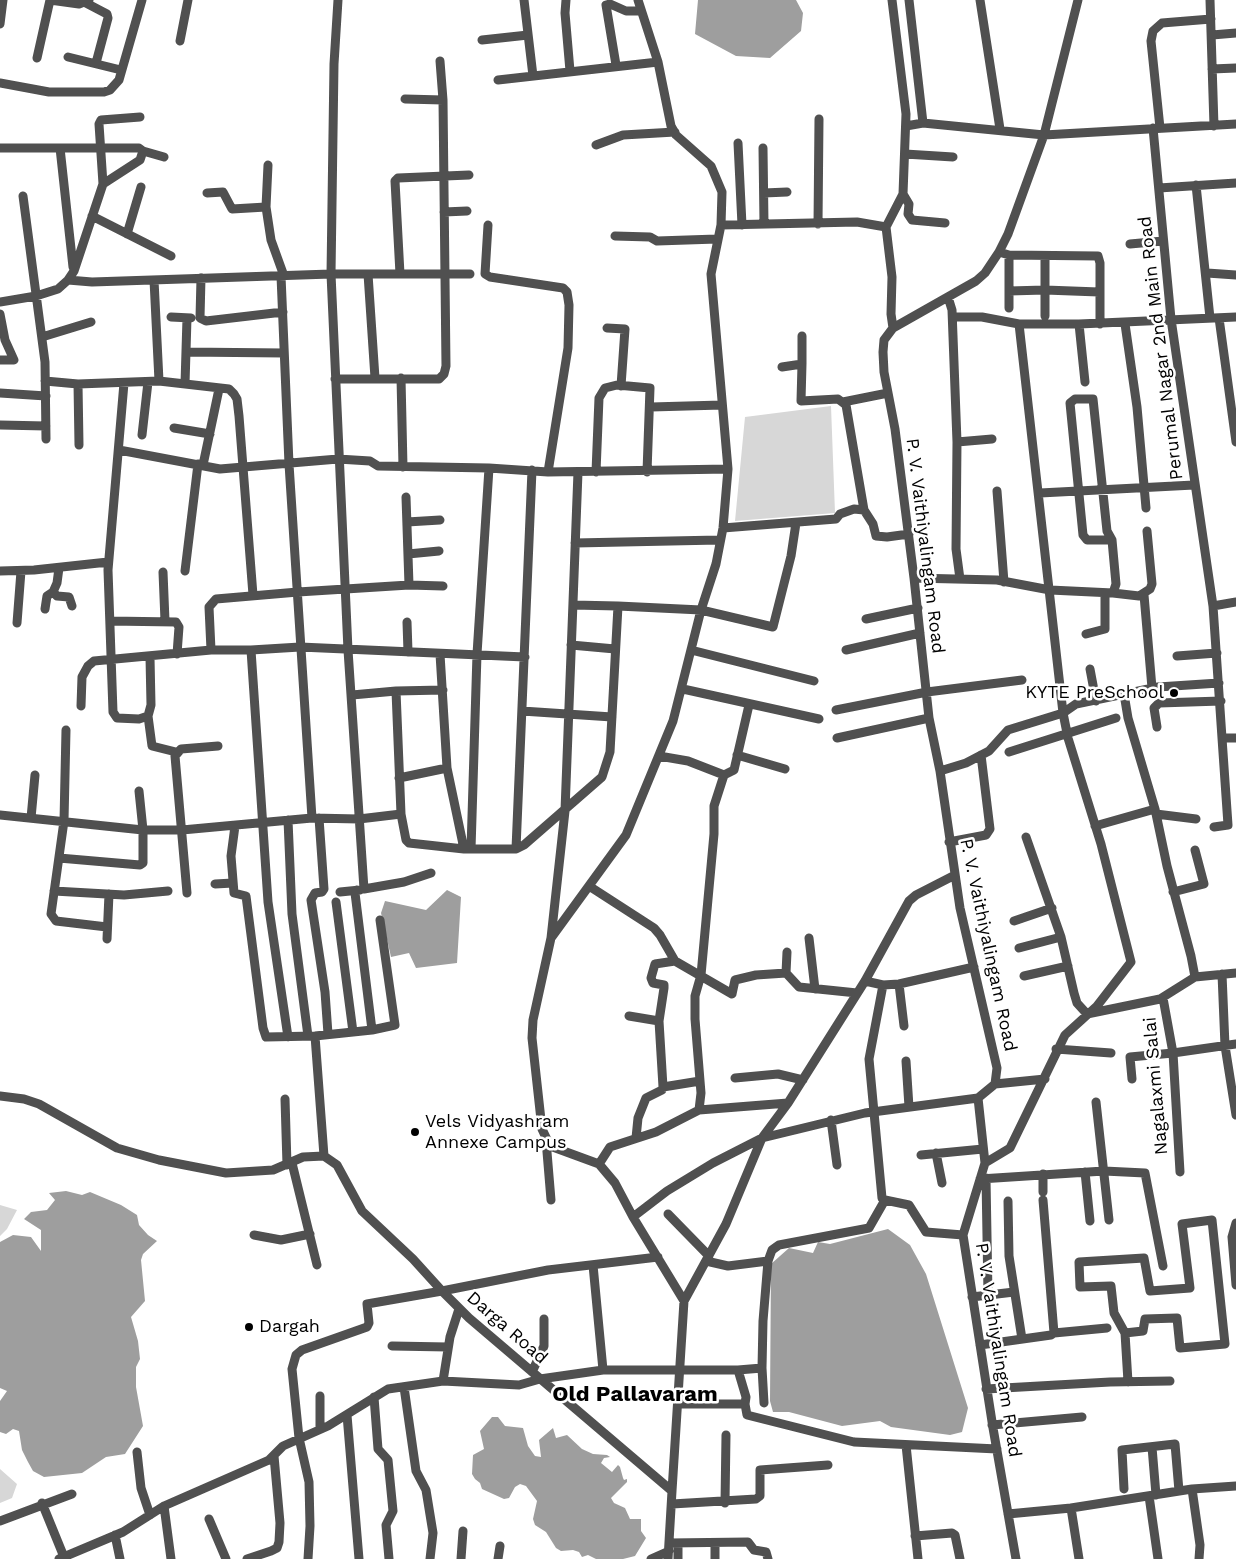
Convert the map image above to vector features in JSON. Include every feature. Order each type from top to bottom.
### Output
[{"type":"street","points":[[0,24],[3,0]]},
{"type":"street","points":[[37,58],[50,0],[87,2],[107,14],[108,18],[96,64]]},
{"type":"street","points":[[0,83],[49,92],[104,92],[110,90],[119,80],[142,0]]},
{"type":"street","points":[[180,41],[188,0]]},
{"type":"street","points":[[338,0],[334,73],[331,274],[338,459],[359,819],[361,890]]},
{"type":"street","points":[[524,0],[533,76]]},
{"type":"street","points":[[566,0],[565,13],[570,71]]},
{"type":"street","points":[[551,938],[626,835],[673,721],[683,689],[701,610],[716,564],[719,540],[723,528],[728,469],[711,274],[721,225],[722,192],[711,166],[671,126],[658,62],[638,0]]},
{"type":"street","points":[[892,0],[900,48],[906,126],[903,194],[886,227],[892,277],[892,328],[976,281],[984,273],[998,252],[1008,234],[1044,135],[1078,0]]},
{"type":"street","points":[[909,0],[923,123]]},
{"type":"street","points":[[980,0],[1000,129]]},
{"type":"street","points":[[1210,0],[1214,126]]},
{"type":"street","points":[[616,65],[606,5],[610,4],[626,10],[640,11]]},
{"type":"street","name":"Perumal Nagar 2nd Main Road","points":[[1211,19],[1162,22],[1153,31],[1151,42],[1157,128],[1158,188],[1171,319],[1213,606],[1221,701],[1228,825],[1214,827]]},
{"type":"street","points":[[1212,35],[1236,33]]},
{"type":"street","points":[[482,40],[528,35]]},
{"type":"street","points":[[68,57],[122,70]]},
{"type":"street","points":[[335,379],[439,378],[444,374],[446,366],[446,274],[443,100],[440,61]]},
{"type":"street","points":[[498,80],[616,65],[658,62]]},
{"type":"street","points":[[1212,69],[1236,68]]},
{"type":"street","points":[[405,100],[443,100]]},
{"type":"street","points":[[0,302],[36,296],[58,289],[68,280],[74,271],[103,184],[99,124],[101,120],[140,117]]},
{"type":"street","points":[[818,224],[819,119]]},
{"type":"street","points":[[906,126],[923,123],[1000,129],[1044,135],[1236,124]]},
{"type":"street","points":[[596,145],[623,135],[675,132]]},
{"type":"street","points":[[738,142],[742,225]]},
{"type":"street","points":[[0,148],[138,148],[164,157]]},
{"type":"street","points":[[60,148],[74,271]]},
{"type":"street","points":[[763,148],[764,224]]},
{"type":"street","points":[[103,184],[140,160],[143,151]]},
{"type":"street","points":[[905,154],[953,157]]},
{"type":"street","points":[[268,165],[266,207],[271,240],[283,276],[289,464],[300,646],[315,818],[324,889],[322,892],[314,893],[312,900],[325,992],[328,1034]]},
{"type":"street","points":[[400,274],[396,180],[398,178],[469,175]]},
{"type":"street","points":[[1158,188],[1236,184]]},
{"type":"street","points":[[1196,185],[1207,273],[1236,442]]},
{"type":"street","points":[[128,234],[141,187]]},
{"type":"street","points":[[207,193],[223,192],[232,209],[266,207]]},
{"type":"street","points":[[764,193],[787,192]]},
{"type":"street","points":[[903,194],[909,204],[908,214],[912,220],[945,223]]},
{"type":"street","points":[[24,196],[42,337],[46,396],[46,439]]},
{"type":"street","points":[[444,212],[466,211]]},
{"type":"street","points":[[92,216],[171,256]]},
{"type":"street","points":[[721,225],[857,222],[886,227]]},
{"type":"street","points":[[488,225],[485,274],[490,277],[563,288],[567,292],[569,305],[568,348],[548,472]]},
{"type":"street","points":[[615,236],[650,237],[657,241],[717,239]]},
{"type":"street","points":[[1130,244],[1163,241]]},
{"type":"street","points":[[998,252],[1009,255],[1098,256],[1100,262],[1100,324]]},
{"type":"street","points":[[1009,255],[1009,308]]},
{"type":"street","points":[[1045,256],[1045,316]]},
{"type":"street","points":[[1207,273],[1236,275]]},
{"type":"street","points":[[68,280],[92,282],[331,274],[470,274]]},
{"type":"street","points":[[368,274],[375,378]]},
{"type":"street","points":[[200,318],[201,278]]},
{"type":"street","points":[[154,280],[159,381]]},
{"type":"street","points":[[1009,291],[1099,292]]},
{"type":"street","points":[[948,297],[952,318],[957,442],[956,549],[960,579]]},
{"type":"street","points":[[171,317],[200,318],[206,321],[283,312]]},
{"type":"street","points":[[0,314],[5,340],[14,360],[0,360]]},
{"type":"street","points":[[952,318],[982,317],[1019,324],[1125,324],[1171,319],[1236,317]]},
{"type":"street","points":[[186,384],[187,318]]},
{"type":"street","points":[[42,337],[92,322]]},
{"type":"street","points":[[984,1163],[1010,1148],[1045,1079],[1056,1050],[1065,1035],[1096,1006],[1131,962],[1095,826],[1067,734],[1063,713],[1040,493],[1019,324]]},
{"type":"street","points":[[1079,324],[1085,382]]},
{"type":"street","points":[[1125,324],[1137,407],[1146,508]]},
{"type":"street","points":[[607,328],[625,329],[621,386]]},
{"type":"street","name":"P. V. Vaithiyalingam Road","points":[[892,328],[884,340],[884,372],[918,608],[929,718],[940,771],[955,876],[997,1068],[995,1084]]},
{"type":"street","points":[[802,336],[801,401],[838,399],[843,402],[888,393]]},
{"type":"street","points":[[186,352],[284,353]]},
{"type":"street","points":[[782,367],[802,364]]},
{"type":"street","points":[[401,378],[403,467]]},
{"type":"street","points":[[45,381],[78,384],[159,381],[229,389],[237,399],[253,595]]},
{"type":"street","points":[[142,435],[148,382]]},
{"type":"street","points":[[124,383],[108,562],[114,715],[117,718],[139,719],[148,716]]},
{"type":"street","points":[[78,384],[78,445]]},
{"type":"street","points":[[596,472],[599,398],[606,388],[621,386],[650,388],[651,407],[647,472]]},
{"type":"street","points":[[186,571],[201,465],[210,434],[219,388]]},
{"type":"street","points":[[0,394],[46,396]]},
{"type":"street","points":[[1086,634],[1105,629],[1109,594],[1116,584],[1112,540],[1107,531],[1092,399],[1075,399],[1070,403],[1084,538],[1112,540]]},
{"type":"street","points":[[843,402],[864,510],[873,524],[876,536],[887,537],[908,534]]},
{"type":"street","points":[[651,407],[722,405]]},
{"type":"street","points":[[0,425],[46,426]]},
{"type":"street","points":[[174,428],[210,434]]},
{"type":"street","points":[[957,442],[992,439]]},
{"type":"street","points":[[119,450],[220,469],[338,459],[370,461],[378,466],[489,468],[548,472],[647,472],[728,469]]},
{"type":"street","points":[[467,849],[489,468]]},
{"type":"street","points":[[516,849],[532,470]]},
{"type":"street","points":[[551,1200],[546,1140],[542,1129],[532,1038],[533,1020],[551,938],[565,811],[578,472]]},
{"type":"street","points":[[1040,493],[1194,485]]},
{"type":"street","points":[[996,491],[1004,582]]},
{"type":"street","points":[[406,497],[409,586]]},
{"type":"street","points":[[723,528],[836,519],[840,514],[854,509],[864,510]]},
{"type":"street","points":[[407,522],[440,520]]},
{"type":"street","points":[[573,605],[701,610],[773,627],[791,556],[796,523]]},
{"type":"street","points":[[914,578],[1004,582],[1050,590],[1144,594],[1150,589],[1152,584],[1147,531]]},
{"type":"street","points":[[576,543],[719,540]]},
{"type":"street","points":[[408,554],[439,551]]},
{"type":"street","points":[[0,571],[59,568],[108,562]]},
{"type":"street","points":[[45,609],[47,596],[53,592],[59,568]]},
{"type":"street","points":[[17,623],[22,571]]},
{"type":"street","points":[[163,572],[165,621]]},
{"type":"street","points":[[211,650],[209,607],[211,602],[216,599],[298,592],[443,586]]},
{"type":"street","points":[[53,592],[57,596],[69,597],[72,606]]},
{"type":"street","points":[[1144,594],[1152,688]]},
{"type":"street","points":[[1213,606],[1236,602]]},
{"type":"street","points":[[396,691],[401,814],[406,840],[409,843],[467,849],[516,849],[524,845],[565,811],[602,777],[610,752],[618,606]]},
{"type":"street","points":[[866,619],[918,608]]},
{"type":"street","points":[[110,621],[165,621],[178,624],[177,654]]},
{"type":"street","points":[[407,622],[408,652]]},
{"type":"street","points":[[846,650],[920,633]]},
{"type":"street","points":[[571,645],[616,649]]},
{"type":"street","points":[[81,706],[82,677],[88,666],[94,662],[112,659],[211,650],[251,650],[300,646],[348,650],[524,657]]},
{"type":"street","points":[[251,650],[261,823],[268,902],[288,1037]]},
{"type":"street","points":[[691,650],[814,681]]},
{"type":"street","points":[[1177,656],[1217,653]]},
{"type":"street","points":[[440,654],[447,768],[467,849]]},
{"type":"street","points":[[150,657],[151,705],[148,716],[152,746],[176,752],[181,749],[218,746]]},
{"type":"street","points":[[1090,669],[1096,701]]},
{"type":"street","points":[[836,710],[926,692],[1022,680]]},
{"type":"street","points":[[940,771],[981,755],[996,745],[1008,730],[1063,713],[1076,704],[1152,688],[1219,683]]},
{"type":"street","points":[[683,689],[819,719]]},
{"type":"street","points":[[352,695],[396,691],[443,690]]},
{"type":"street","points":[[1124,694],[1128,718],[1155,811],[1173,892],[1195,976]]},
{"type":"street","points":[[1157,727],[1154,708],[1159,703],[1221,701]]},
{"type":"street","points":[[699,1110],[701,1093],[694,1019],[695,996],[701,975],[714,834],[714,806],[724,775],[734,770],[749,705]]},
{"type":"street","points":[[522,710],[612,717]]},
{"type":"street","points":[[837,738],[929,718]]},
{"type":"street","points":[[1009,752],[1116,718]]},
{"type":"street","points":[[66,730],[64,821],[51,914],[56,921],[106,927]]},
{"type":"street","points":[[1222,738],[1236,738]]},
{"type":"street","points":[[176,752],[175,759],[187,893]]},
{"type":"street","points":[[738,755],[785,769]]},
{"type":"street","points":[[950,842],[986,834],[990,829],[981,755]]},
{"type":"street","points":[[659,756],[688,761],[724,775]]},
{"type":"street","points":[[399,778],[447,768]]},
{"type":"street","points":[[31,818],[35,776]]},
{"type":"street","points":[[59,858],[140,865],[144,861],[139,791]]},
{"type":"street","points":[[1095,826],[1155,811],[1196,819]]},
{"type":"street","points":[[0,815],[143,830],[182,830],[315,818],[359,819],[401,814]]},
{"type":"street","points":[[288,820],[292,914],[311,1036],[324,1156]]},
{"type":"street","points":[[235,826],[231,856],[232,883],[234,893],[246,896],[264,1034],[268,1038],[311,1036],[395,1026],[380,920]]},
{"type":"street","points":[[1026,837],[1061,936],[1076,998],[1087,1014]]},
{"type":"street","points":[[1173,892],[1203,885],[1195,850]]},
{"type":"street","points":[[340,892],[404,882],[431,873]]},
{"type":"street","points":[[678,1559],[671,1549],[672,1491],[684,1301],[726,1224],[762,1138],[788,1103],[865,981],[909,901],[916,894],[955,876]]},
{"type":"street","points":[[215,884],[232,883]]},
{"type":"street","points":[[589,886],[654,928],[660,935],[674,961],[732,994],[735,980],[756,975],[786,973]]},
{"type":"street","points":[[361,890],[355,893],[372,1030]]},
{"type":"street","points":[[54,891],[109,894],[168,891]]},
{"type":"street","points":[[106,939],[109,894]]},
{"type":"street","points":[[336,902],[353,1032]]},
{"type":"street","points":[[1014,921],[1052,908]]},
{"type":"street","points":[[1019,948],[1061,936]]},
{"type":"street","points":[[809,938],[815,989]]},
{"type":"street","points":[[787,952],[786,973],[799,987],[857,993]]},
{"type":"street","points":[[663,1087],[659,1021],[664,985],[653,983],[651,978],[655,964],[674,961]]},
{"type":"street","points":[[1024,976],[1068,966]]},
{"type":"street","points":[[865,981],[883,985],[900,984],[974,968]]},
{"type":"street","points":[[1087,1014],[1163,998],[1195,976],[1236,973]]},
{"type":"street","points":[[1222,974],[1225,1046],[1236,1115]]},
{"type":"street","points":[[900,984],[904,1026]]},
{"type":"street","points":[[883,985],[869,1059],[881,1193],[885,1200],[909,1205],[926,1232],[963,1235]]},
{"type":"street","name":"Nagalaxmi Salai","points":[[1163,998],[1173,1053],[1180,1172]]},
{"type":"street","points":[[629,1016],[659,1021]]},
{"type":"street","points":[[1132,1079],[1130,1056],[1173,1053],[1236,1044]]},
{"type":"street","points":[[1056,1050],[1111,1052]]},
{"type":"street","points":[[906,1061],[909,1107]]},
{"type":"street","points":[[735,1078],[778,1074],[803,1080]]},
{"type":"street","points":[[633,1217],[682,1181],[762,1138],[831,1120],[978,1098],[995,1084],[1045,1079]]},
{"type":"street","points":[[636,1138],[642,1105],[646,1098],[662,1090],[663,1087],[700,1080]]},
{"type":"street","points":[[0,1096],[24,1099],[39,1104],[117,1148],[159,1160],[226,1174],[273,1170],[303,1158],[324,1156],[337,1165],[362,1212],[413,1259],[442,1291],[548,1270],[658,1257]]},
{"type":"street","name":"P. V. Vaithiyalingam Road","points":[[978,1098],[984,1163],[983,1178],[963,1235],[986,1389],[1016,1559]]},
{"type":"street","points":[[285,1099],[290,1164],[317,1265]]},
{"type":"street","points":[[1096,1102],[1109,1220]]},
{"type":"street","points":[[599,1164],[610,1147],[656,1132],[699,1110],[788,1103]]},
{"type":"street","points":[[831,1120],[837,1166]]},
{"type":"street","points":[[546,1140],[557,1150],[599,1164],[615,1183],[633,1217],[684,1301]]},
{"type":"street","points":[[921,1155],[983,1149]]},
{"type":"street","points":[[936,1153],[942,1183]]},
{"type":"street","points":[[988,1295],[983,1178],[1104,1171],[1146,1173],[1163,1266]]},
{"type":"street","points":[[1085,1172],[1090,1221]]},
{"type":"street","points":[[1043,1174],[1043,1196],[1054,1333]]},
{"type":"street","points":[[764,1403],[762,1368],[763,1321],[768,1261],[772,1250],[779,1245],[869,1228],[885,1200]]},
{"type":"street","points":[[1008,1201],[1009,1256],[1022,1339]]},
{"type":"street","points":[[668,1214],[707,1259],[728,1266],[768,1261]]},
{"type":"street","points":[[1125,1332],[1143,1331],[1145,1319],[1178,1318],[1180,1348],[1225,1344],[1212,1220],[1182,1224],[1190,1288],[1150,1291],[1144,1258],[1079,1262],[1080,1287],[1111,1286],[1114,1313],[1125,1332],[1128,1382]]},
{"type":"street","points":[[1236,1223],[1232,1237],[1236,1285]]},
{"type":"street","points":[[254,1235],[281,1240],[310,1234]]},
{"type":"street","points":[[593,1265],[603,1370]]},
{"type":"street","name":"Darga Road","points":[[299,1438],[292,1369],[296,1356],[302,1350],[369,1326],[367,1304],[442,1291],[459,1309],[672,1491]]},
{"type":"street","points":[[972,1297],[1014,1292]]},
{"type":"street","points":[[443,1381],[448,1347],[459,1309]]},
{"type":"street","points":[[532,1372],[544,1346],[544,1319]]},
{"type":"street","points":[[980,1345],[1054,1333],[1107,1328]]},
{"type":"street","points":[[392,1346],[448,1347]]},
{"type":"street","points":[[42,1503],[67,1558],[115,1535],[164,1506],[269,1460],[283,1446],[347,1415],[388,1390],[443,1381],[518,1385],[540,1378],[603,1370],[738,1370],[762,1368]]},
{"type":"street","points":[[738,1370],[746,1397],[745,1404],[748,1415],[766,1422],[854,1442],[996,1449]]},
{"type":"street","points":[[986,1389],[1170,1381]]},
{"type":"street","points":[[404,1387],[416,1471],[426,1490],[433,1533],[430,1559]]},
{"type":"street","points":[[320,1396],[320,1429]]},
{"type":"street","points":[[374,1397],[378,1449],[388,1460],[393,1511],[386,1525],[389,1559]]},
{"type":"street","points":[[678,1404],[745,1404]]},
{"type":"street","points":[[347,1415],[359,1559]]},
{"type":"street","points":[[992,1425],[1082,1417]]},
{"type":"street","points":[[725,1503],[726,1435]]},
{"type":"street","points":[[299,1438],[309,1482],[310,1526],[308,1559]]},
{"type":"street","points":[[1124,1488],[1122,1450],[1175,1444],[1179,1491]]},
{"type":"street","points":[[906,1445],[910,1507],[918,1559]]},
{"type":"street","points":[[1152,1447],[1153,1496],[1158,1559]]},
{"type":"street","points":[[137,1452],[141,1488],[150,1515]]},
{"type":"street","points":[[247,1559],[272,1551],[277,1548],[279,1542],[280,1523],[274,1456]]},
{"type":"street","points":[[672,1504],[725,1503],[756,1499],[760,1496],[760,1470],[828,1465]]},
{"type":"street","points":[[1008,1514],[1070,1508],[1192,1489],[1236,1486]]},
{"type":"street","points":[[1192,1489],[1200,1545],[1199,1559]]},
{"type":"street","points":[[0,1521],[42,1503],[72,1494]]},
{"type":"street","points":[[164,1506],[171,1559]]},
{"type":"street","points":[[1070,1508],[1079,1559]]},
{"type":"street","points":[[209,1519],[226,1559]]},
{"type":"street","points":[[461,1559],[463,1531]]},
{"type":"street","points":[[915,1536],[952,1533],[955,1535],[960,1559]]},
{"type":"street","points":[[115,1535],[120,1559]]},
{"type":"street","points":[[651,1559],[671,1549],[715,1543],[748,1542],[754,1550],[766,1552],[768,1559]]},
{"type":"street","points":[[715,1543],[715,1559]]},
{"type":"street","points":[[498,1559],[500,1546]]},
{"type":"shaded area","points":[[698,0],[796,0],[803,13],[801,31],[770,58],[736,56],[695,34]]},
{"type":"shaded area","points":[[831,406],[835,513],[735,521],[745,417]]},
{"type":"shaded area","points":[[447,890],[461,897],[457,963],[416,968],[409,953],[391,957],[381,913],[385,901],[426,910]]},
{"type":"shaded area","points":[[66,1191],[82,1195],[90,1192],[121,1205],[137,1215],[139,1225],[157,1241],[143,1254],[141,1260],[145,1301],[131,1317],[138,1341],[140,1359],[136,1367],[136,1387],[143,1426],[125,1454],[106,1457],[82,1473],[44,1477],[33,1471],[28,1462],[22,1450],[19,1431],[13,1429],[6,1434],[0,1432],[0,1401],[7,1391],[0,1388],[0,1242],[13,1235],[31,1237],[41,1251],[41,1230],[24,1219],[31,1212],[47,1210],[55,1200],[49,1193]]},
{"type":"shaded area","points":[[0,1205],[17,1210],[7,1229],[0,1236]]},
{"type":"shaded area","points":[[888,1229],[910,1245],[926,1274],[968,1408],[962,1432],[950,1435],[891,1427],[880,1421],[842,1426],[789,1412],[773,1412],[770,1401],[771,1264],[789,1248],[813,1253],[818,1242],[830,1244]]},
{"type":"shaded area","points":[[492,1417],[498,1417],[505,1426],[523,1428],[528,1446],[535,1456],[541,1457],[539,1440],[553,1428],[556,1438],[567,1435],[582,1449],[593,1454],[610,1457],[604,1458],[601,1463],[612,1472],[618,1465],[624,1480],[627,1479],[627,1482],[611,1498],[614,1503],[625,1508],[630,1519],[641,1519],[641,1531],[646,1538],[635,1556],[623,1559],[596,1559],[588,1555],[582,1557],[579,1552],[573,1550],[561,1551],[556,1548],[546,1532],[535,1525],[533,1519],[537,1501],[526,1486],[520,1484],[515,1487],[509,1498],[504,1499],[482,1489],[480,1483],[472,1474],[473,1455],[484,1449],[480,1431]]},
{"type":"shaded area","points":[[0,1469],[17,1484],[12,1498],[0,1503]]},
{"type":"place","name":"KYTE PreSchool","points":[[1174,693]]},
{"type":"place","name":"Vels Vidyashram Annexe Campus","points":[[415,1132]]},
{"type":"place","name":"Dargah","points":[[249,1327]]},
{"type":"district","name":"Old Pallavaram","points":[[635,1395]]}]
